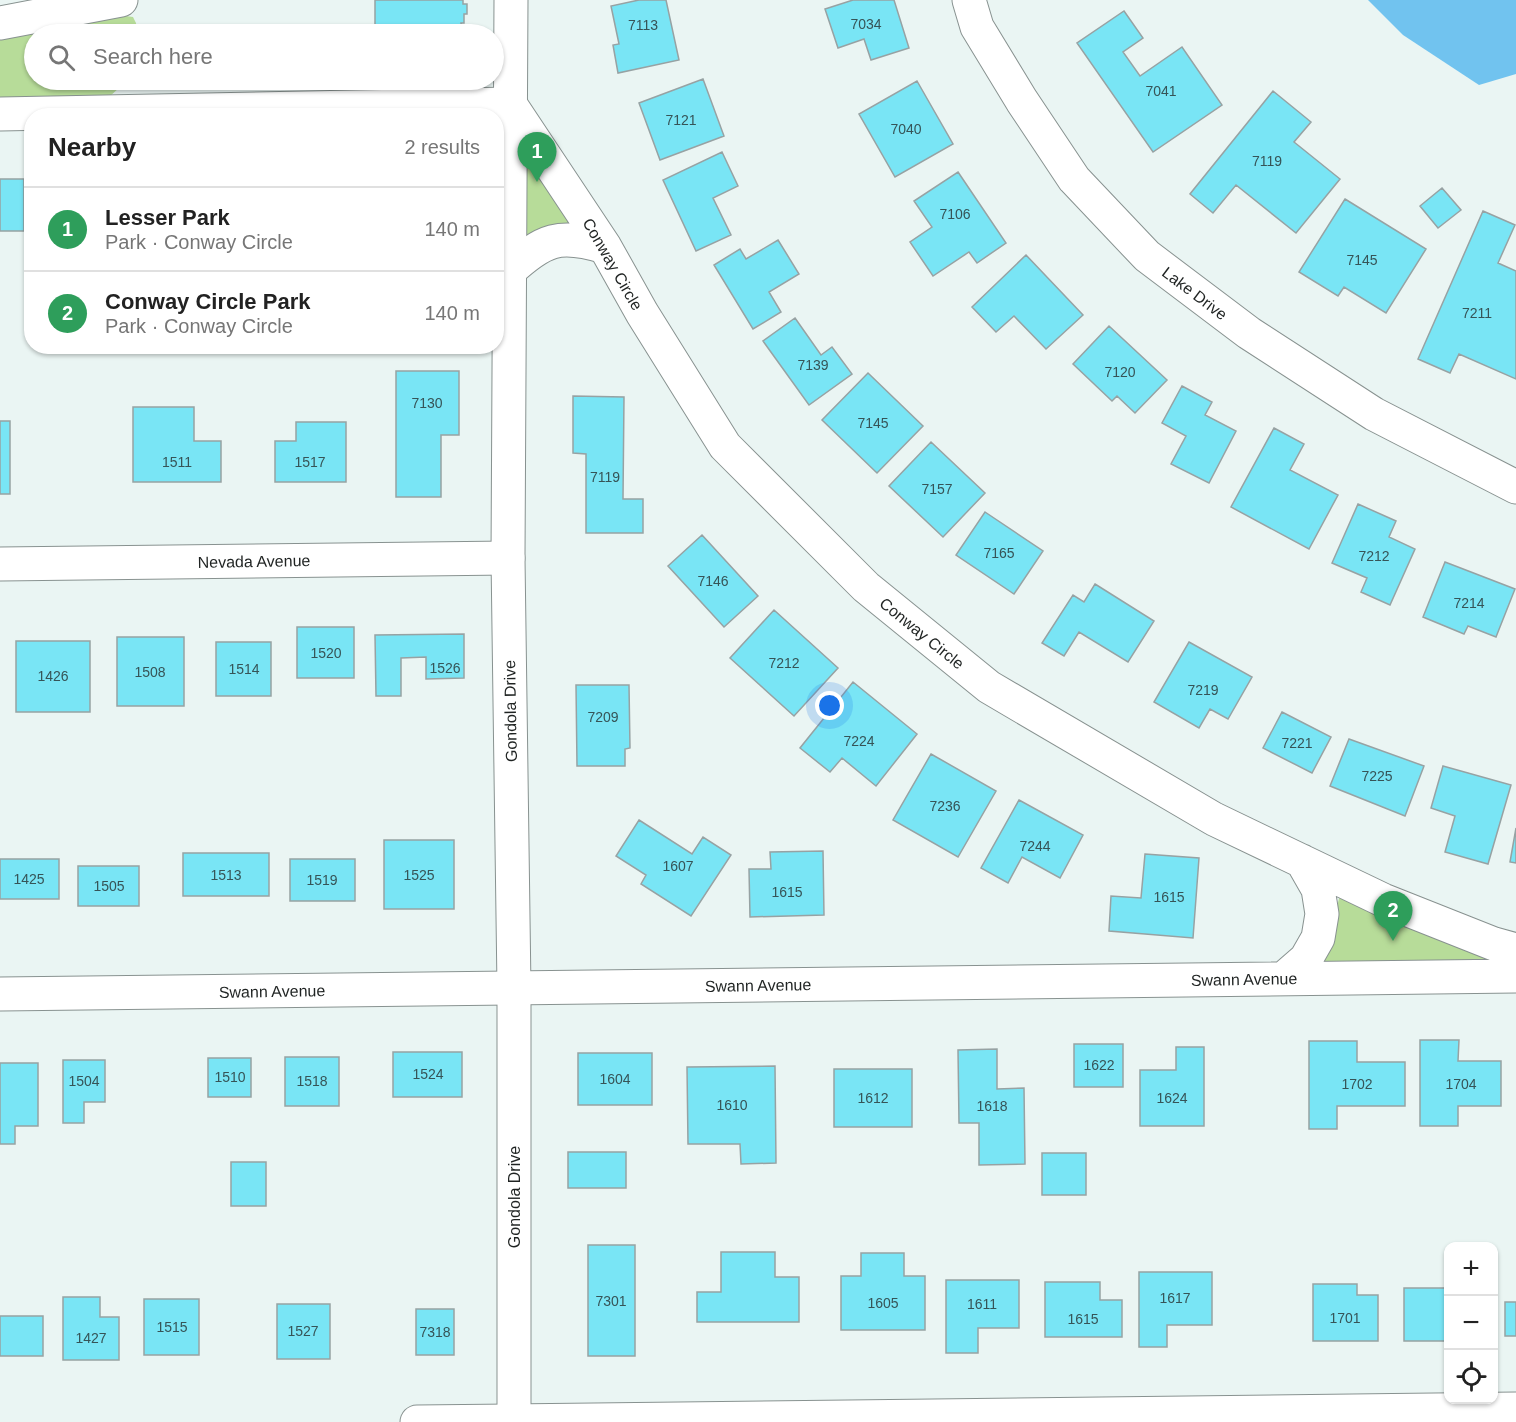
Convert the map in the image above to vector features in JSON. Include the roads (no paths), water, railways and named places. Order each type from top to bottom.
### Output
[{"type":"street","points":[[0,23],[121,0]]},
{"type":"street","name":"Gondola Drive","points":[[511,0],[508,558],[514,988],[514,1421]]},
{"type":"street","name":"Lake Drive","points":[[969,0],[977,27],[1022,101],[1074,179],[1147,256],[1249,333],[1374,414],[1516,487]]},
{"type":"street","points":[[306,108],[510,104]]},
{"type":"street","name":"Conway Circle","points":[[510,104],[605,247],[642,313],[725,446],[866,587],[988,687],[1214,819],[1383,900],[1494,944],[1516,950]]},
{"type":"street","points":[[0,114],[24,114]]},
{"type":"street","points":[[509,271],[530,252],[553,241],[578,239],[605,247]]},
{"type":"street","name":"Nevada Avenue","points":[[0,564],[508,558]]},
{"type":"street","points":[[1283,979],[1306,959],[1318,938],[1322,914],[1318,889],[1302,861]]},
{"type":"street","name":"Swann Avenue","points":[[0,994],[1516,976]]},
{"type":"street","points":[[417,1422],[1516,1409]]},
{"type":"water","points":[[1368,0],[1516,0],[1516,74],[1479,85],[1403,35]]},
{"type":"place","name":"Lesser Park","points":[[537,182]]},
{"type":"place","name":"Conway Circle Park","points":[[1393,941]]}]
